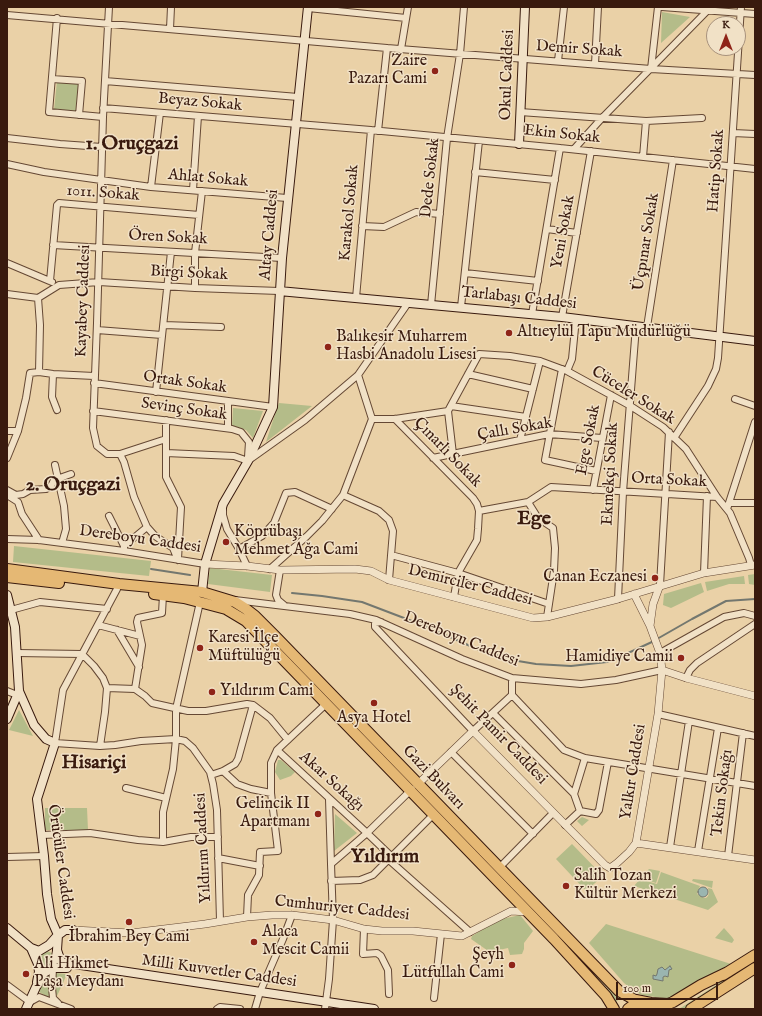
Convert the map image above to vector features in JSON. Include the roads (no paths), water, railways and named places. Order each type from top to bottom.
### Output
[{"type":"highway","points":[[7,569],[201,597]]},
{"type":"highway","points":[[7,577],[184,598],[201,597]]},
{"type":"highway","name":"Gazi Bulvarı","points":[[201,597],[225,598],[235,602],[255,616],[620,991],[634,1000],[654,1009]]},
{"type":"highway","name":"Gazi Bulvarı","points":[[201,597],[246,621],[591,978],[606,996],[614,1009]]},
{"type":"highway","points":[[674,1009],[755,955]]},
{"type":"highway","points":[[691,1009],[755,968]]},
{"type":"highway","points":[[634,1000],[668,1004],[701,985],[728,972]]},
{"type":"highway","points":[[628,1009],[632,1006],[644,1005]]},
{"type":"main road","name":"Altay Caddesi","points":[[201,597],[205,564],[223,504],[248,461],[273,408],[279,291],[308,7]]},
{"type":"main road","name":"Okul Caddesi","points":[[519,144],[525,7]]},
{"type":"main road","name":"Tarlabaşı Caddesi","points":[[279,291],[576,318],[755,341]]},
{"type":"main road","points":[[7,573],[21,579]]},
{"type":"main road","points":[[7,595],[17,652],[18,693],[7,719]]},
{"type":"main road","points":[[18,693],[34,725],[46,739],[55,743]]},
{"type":"main road","name":"Örücüler Caddesi","points":[[55,743],[37,799],[42,835],[47,894],[51,920],[58,935],[57,950],[61,962]]},
{"type":"main road","points":[[7,928],[30,948],[38,964],[39,972],[36,987]]},
{"type":"main road","points":[[30,948],[39,951],[49,945],[65,930],[73,930]]},
{"type":"main road","name":"Milli Kuvvetler Caddesi","points":[[61,962],[260,992],[326,1006],[374,1009]]},
{"type":"main road","points":[[28,1005],[44,973],[53,968],[58,967],[94,971],[111,970]]},
{"type":"street","name":"Kayabey Caddesi","points":[[109,7],[103,108],[98,248],[99,282],[93,428],[97,446],[107,454],[120,454]]},
{"type":"street","points":[[170,29],[171,7]]},
{"type":"street","points":[[308,7],[406,18]]},
{"type":"street","points":[[401,49],[408,7]]},
{"type":"street","name":"Dede Sokak","points":[[431,305],[447,138],[460,54],[464,7]]},
{"type":"street","points":[[558,61],[564,7]]},
{"type":"street","points":[[595,64],[598,7]]},
{"type":"street","points":[[651,69],[658,7]]},
{"type":"street","points":[[662,7],[741,10],[755,14]]},
{"type":"street","points":[[574,149],[602,118],[709,9]]},
{"type":"street","name":"Hatip Sokak","points":[[674,438],[708,386],[716,369],[718,358],[741,10]]},
{"type":"street","name":"Demir Sokak","points":[[7,14],[460,54],[651,69],[755,75]]},
{"type":"street","points":[[57,18],[48,112],[103,117]]},
{"type":"street","points":[[378,131],[387,48]]},
{"type":"street","points":[[52,79],[82,81],[79,115]]},
{"type":"street","points":[[105,81],[298,97]]},
{"type":"street","name":"Beyaz Sokak","points":[[103,108],[295,124]]},
{"type":"street","points":[[520,112],[646,121],[702,118]]},
{"type":"street","name":"Ahlat Sokak","points":[[151,187],[160,113]]},
{"type":"street","points":[[193,190],[198,116]]},
{"type":"street","points":[[644,157],[646,121]]},
{"type":"street","name":"Ekin Sokak","points":[[295,124],[574,149],[755,169]]},
{"type":"street","name":"Karakol Sokak","points":[[356,298],[371,130]]},
{"type":"street","points":[[733,133],[755,134]]},
{"type":"street","points":[[7,138],[102,147]]},
{"type":"street","points":[[461,307],[479,141]]},
{"type":"street","points":[[532,314],[560,148]]},
{"type":"street","name":"Yeni Sokak","points":[[562,317],[591,151]]},
{"type":"street","name":"Üçpınar Sokak","points":[[647,328],[673,160]]},
{"type":"street","name":"Ahlat Sokak","points":[[7,164],[44,172],[101,181],[151,187],[288,198]]},
{"type":"street","points":[[475,172],[555,180]]},
{"type":"street","points":[[194,288],[202,191]]},
{"type":"street","name":"1011. Sokak","points":[[50,281],[58,204],[100,206],[199,215]]},
{"type":"street","points":[[362,226],[384,227],[416,212],[440,214]]},
{"type":"street","points":[[547,230],[576,233]]},
{"type":"street","name":"Ören Sokak","points":[[53,245],[282,258]]},
{"type":"street","points":[[156,392],[171,252]]},
{"type":"street","points":[[7,263],[59,285]]},
{"type":"street","points":[[465,273],[538,281]]},
{"type":"street","name":"Birgi Sokak","points":[[59,285],[99,282],[194,288],[279,291]]},
{"type":"street","points":[[7,294],[38,298],[59,285]]},
{"type":"street","points":[[38,298],[40,325],[39,372]]},
{"type":"street","name":"Altay Caddesi","points":[[248,461],[305,420],[358,374],[408,303]]},
{"type":"street","points":[[576,318],[572,359],[564,370],[549,434],[545,460],[596,471]]},
{"type":"street","points":[[164,325],[221,327]]},
{"type":"street","name":"Ekmekçi Sokak","points":[[618,599],[628,405],[636,326]]},
{"type":"street","points":[[97,330],[162,335]]},
{"type":"street","name":"Cüceler Sokak","points":[[468,374],[479,354],[510,356],[540,361],[564,370],[610,395],[669,432],[686,449],[717,497],[728,506],[746,552],[753,565]]},
{"type":"street","points":[[520,440],[540,361]]},
{"type":"street","points":[[7,458],[18,431],[30,373],[39,372],[94,376]]},
{"type":"street","points":[[53,374],[52,397],[57,410]]},
{"type":"street","points":[[270,569],[307,536],[343,495],[372,419],[358,374]]},
{"type":"street","points":[[453,454],[450,409],[468,374],[533,389]]},
{"type":"street","name":"Ortak Sokak","points":[[94,383],[273,408]]},
{"type":"street","name":"Ege Sokak","points":[[593,490],[610,395]]},
{"type":"street","points":[[736,399],[755,406]]},
{"type":"street","points":[[228,402],[228,428]]},
{"type":"street","points":[[372,419],[396,419],[450,409],[526,417]]},
{"type":"street","name":"Sevinç Sokak","points":[[93,411],[228,428],[241,432],[249,442],[248,461]]},
{"type":"street","name":"Çınarlı Sokak","points":[[396,419],[473,498],[477,504],[479,511],[476,540],[458,573],[454,597]]},
{"type":"street","points":[[166,420],[166,477],[181,507],[178,560]]},
{"type":"street","points":[[755,422],[728,506],[755,503]]},
{"type":"street","points":[[7,431],[18,431]]},
{"type":"street","points":[[650,626],[653,604],[660,586],[669,432]]},
{"type":"street","name":"Çallı Sokak","points":[[433,458],[549,434],[602,438]]},
{"type":"street","points":[[166,439],[120,454],[124,462],[134,497],[147,527],[155,536],[173,548],[178,560]]},
{"type":"street","points":[[166,453],[234,456],[248,461]]},
{"type":"street","points":[[55,464],[64,506],[66,529],[62,543]]},
{"type":"street","points":[[7,490],[16,495],[24,494],[30,490],[46,489],[51,486],[54,480],[71,474]]},
{"type":"street","name":"Orta Sokak","points":[[528,502],[551,487],[717,497]]},
{"type":"street","points":[[239,549],[262,536],[274,523],[286,493],[295,492],[332,508]]},
{"type":"street","points":[[7,495],[18,502],[22,514],[39,540]]},
{"type":"street","points":[[343,495],[379,511],[389,520],[393,531],[389,580]]},
{"type":"street","points":[[704,573],[707,496]]},
{"type":"street","points":[[479,511],[528,502],[538,518],[553,528],[555,548],[554,571],[547,617]]},
{"type":"street","points":[[223,504],[223,515],[227,529],[247,566]]},
{"type":"street","points":[[109,516],[124,548],[147,527]]},
{"type":"street","name":"Dereboyu Caddesi","points":[[7,539],[39,540],[124,548],[178,560],[205,564],[247,566],[270,569]]},
{"type":"street","points":[[391,555],[458,573],[549,604]]},
{"type":"street","name":"Demirciler Caddesi","points":[[270,569],[279,573],[355,569],[371,571],[389,580],[534,618],[547,617],[618,599],[704,573],[753,565]]},
{"type":"street","points":[[279,573],[276,595],[278,600],[284,606]]},
{"type":"street","points":[[117,589],[63,690],[55,743],[100,746],[141,741],[176,739]]},
{"type":"street","points":[[634,594],[650,626],[660,653],[662,670],[686,678],[755,696]]},
{"type":"street","points":[[135,689],[142,646],[137,622],[138,618],[162,613],[163,595]]},
{"type":"street","points":[[163,842],[162,822],[173,769],[176,739],[176,709],[201,597]]},
{"type":"street","name":"Dereboyu Caddesi","points":[[225,598],[350,614],[381,622],[462,659],[512,678],[581,684],[616,680],[662,670]]},
{"type":"street","points":[[10,616],[40,602],[107,609]]},
{"type":"street","points":[[660,653],[724,617],[744,613],[755,616]]},
{"type":"street","name":"Şehit Pamir Caddesi","points":[[381,622],[375,623],[375,627],[553,813],[605,866],[610,868]]},
{"type":"street","points":[[686,678],[690,670],[697,663],[755,624]]},
{"type":"street","points":[[98,625],[140,636]]},
{"type":"street","points":[[118,630],[139,667]]},
{"type":"street","points":[[17,652],[82,654],[94,666],[103,678],[107,688],[100,746]]},
{"type":"street","name":"Yalkır Caddesi","points":[[610,868],[629,852],[636,842],[658,714],[662,670]]},
{"type":"street","points":[[512,678],[512,695],[564,750],[585,758],[755,786]]},
{"type":"street","points":[[107,688],[135,689],[152,703],[176,709],[199,712],[247,704],[253,706],[270,718],[288,740]]},
{"type":"street","points":[[7,691],[18,693]]},
{"type":"street","points":[[331,864],[512,695]]},
{"type":"street","points":[[247,917],[248,895],[252,886],[257,880],[260,866],[260,852],[278,851],[271,793],[271,763],[277,750],[326,704]]},
{"type":"street","points":[[211,775],[223,771],[234,764],[238,759],[253,706]]},
{"type":"street","points":[[493,713],[574,794],[580,811]]},
{"type":"street","points":[[658,714],[755,736]]},
{"type":"street","points":[[670,847],[689,721]]},
{"type":"street","points":[[698,851],[718,728]]},
{"type":"street","name":"Tekin Sokağı","points":[[728,856],[743,733]]},
{"type":"street","name":"Yıldırım Caddesi","points":[[176,739],[185,741],[193,748],[211,775],[217,810],[220,921]]},
{"type":"street","name":"Akar Sokağı","points":[[277,750],[367,832],[390,859],[470,932]]},
{"type":"street","points":[[451,752],[533,834]]},
{"type":"street","points":[[574,794],[585,758]]},
{"type":"street","points":[[580,811],[596,814],[599,810],[608,762]]},
{"type":"street","points":[[223,771],[237,784],[251,789],[271,793]]},
{"type":"street","points":[[126,788],[166,798]]},
{"type":"street","points":[[326,1006],[333,920],[329,799]]},
{"type":"street","points":[[565,825],[580,811]]},
{"type":"street","points":[[499,868],[553,813]]},
{"type":"street","points":[[331,881],[360,880],[373,875],[433,815]]},
{"type":"street","points":[[42,835],[90,833],[163,842],[191,837],[218,837]]},
{"type":"street","points":[[636,842],[755,860]]},
{"type":"street","points":[[7,857],[44,856]]},
{"type":"street","points":[[218,858],[260,866]]},
{"type":"street","name":"Cumhuriyet Caddesi","points":[[73,930],[131,933],[247,917],[292,915],[333,920],[364,929],[382,931],[414,930],[462,936],[511,911],[528,912]]},
{"type":"street","points":[[254,1009],[292,915]]},
{"type":"street","points":[[364,929],[363,954],[377,954],[381,956],[388,970],[389,994]]},
{"type":"street","points":[[434,998],[441,934]]},
{"type":"street","points":[[57,950],[53,968],[52,988],[53,998],[59,1004]]},
{"type":"street","points":[[7,985],[28,1005],[39,996],[71,1009]]},
{"type":"street","points":[[217,1009],[220,1007],[226,1007],[240,1009]]},
{"type":"water","points":[[701,887],[705,887],[707,888],[707,896],[701,897],[698,894],[698,890]]},
{"type":"water","points":[[670,966],[672,969],[669,970],[668,977],[663,977],[663,981],[653,979],[653,975],[656,976],[658,969],[662,967],[665,970]]},
{"type":"waterway","points":[[151,569],[190,575]]},
{"type":"waterway","points":[[292,593],[362,602],[425,626],[477,649],[512,660],[536,664],[571,666],[607,662],[654,641]]},
{"type":"waterway","points":[[657,639],[726,601],[755,599]]},
{"type":"place","name":"Zaire Pazarı Cami","points":[[435,71]]},
{"type":"place","name":"Altıeylül Tapu Müdürlüğü","points":[[509,333]]},
{"type":"place","name":"Balıkesir Muharrem Hasbi Anadolu Lisesi","points":[[328,347]]},
{"type":"place","name":"Köprübaşı Mehmet Ağa Cami","points":[[226,542]]},
{"type":"place","name":"Canan Eczanesi","points":[[655,578]]},
{"type":"place","name":"Karesi İlçe Müftülüğü","points":[[200,648]]},
{"type":"place","name":"Hamidiye Camii","points":[[681,658]]},
{"type":"place","name":"Yıldırım Cami","points":[[212,692]]},
{"type":"place","name":"Asya Hotel","points":[[374,703]]},
{"type":"place","name":"Gelincik II Apartmanı","points":[[318,814]]},
{"type":"place","name":"Salih Tozan Kültür Merkezi","points":[[566,886]]},
{"type":"place","name":"İbrahim Bey Cami","points":[[129,922]]},
{"type":"place","name":"Alaca Mescit Camii","points":[[254,942]]},
{"type":"place","name":"Şeyh Lütfullah Cami","points":[[512,965]]},
{"type":"place","name":"Ali Hikmet Paşa Meydanı","points":[[26,974]]},
{"type":"district","name":"1. Oruçgazi","points":[[132,145]]},
{"type":"district","name":"2. Oruçgazi","points":[[73,486]]},
{"type":"district","name":"Ege","points":[[534,520]]},
{"type":"district","name":"Hisariçi","points":[[94,764]]},
{"type":"district","name":"Yıldırım","points":[[385,858]]}]
